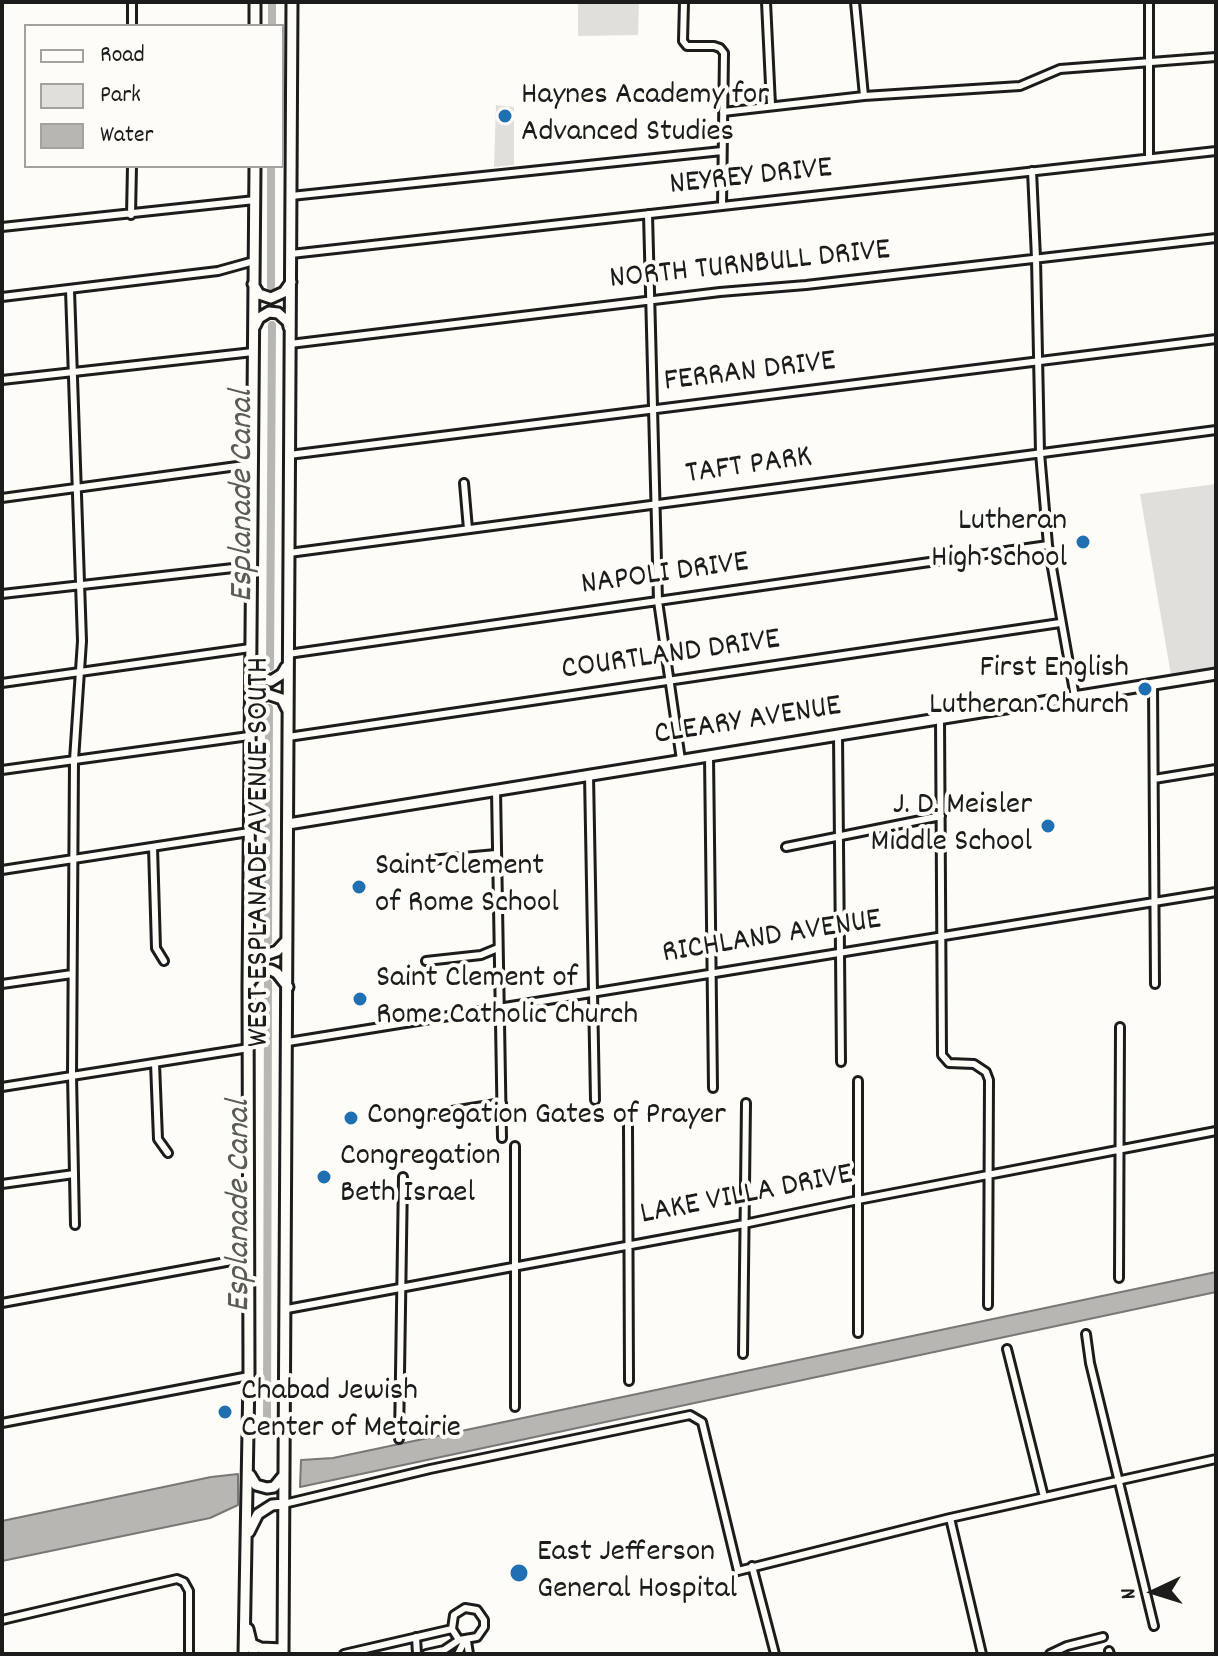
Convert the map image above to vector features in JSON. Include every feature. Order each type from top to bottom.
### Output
[{"type":"main road","points":[[255,2],[255,24]]},
{"type":"main road","name":"WEST ESPLANADE AVENUE SOUTH","points":[[283,1652],[292,2]]},
{"type":"main road","points":[[244,1654],[249,1376],[249,709],[255,168]]},
{"type":"main road","points":[[253,284],[259,294],[271,298],[278,297],[291,282]]},
{"type":"main road","points":[[254,328],[259,318],[269,312],[283,317],[290,330]]},
{"type":"main road","points":[[250,661],[256,675],[271,681],[282,674],[288,658]]},
{"type":"main road","name":"CLEARY AVENUE","points":[[288,824],[1216,674]]},
{"type":"main road","points":[[249,709],[256,700],[267,694],[282,699],[288,712]]},
{"type":"main road","points":[[249,942],[256,950],[268,954],[277,951],[288,938]]},
{"type":"main road","points":[[248,986],[258,972],[271,970],[288,987]]},
{"type":"main road","points":[[248,1468],[251,1481],[262,1488],[274,1487],[284,1468]]},
{"type":"main road","points":[[246,1540],[258,1514],[272,1505],[284,1504]]},
{"type":"main road","points":[[245,1618],[253,1649],[283,1652]]},
{"type":"street","points":[[132,2],[132,24]]},
{"type":"street","points":[[684,2],[683,41],[687,46],[714,46],[724,53],[722,206]]},
{"type":"street","points":[[766,2],[771,105]]},
{"type":"street","points":[[855,2],[864,96]]},
{"type":"street","points":[[1149,2],[1149,158]]},
{"type":"street","points":[[723,112],[864,96],[1020,86],[1060,69],[1216,57]]},
{"type":"street","points":[[291,196],[722,151]]},
{"type":"street","name":"NEYREY DRIVE","points":[[291,254],[1216,151]]},
{"type":"street","points":[[131,215],[132,168]]},
{"type":"street","points":[[1032,171],[1040,453],[1048,545],[1075,697]]},
{"type":"street","points":[[2,227],[255,200]]},
{"type":"street","points":[[648,214],[658,601],[681,760]]},
{"type":"street","name":"NORTH TURNBULL DRIVE","points":[[290,344],[1216,238]]},
{"type":"street","points":[[2,297],[218,271],[254,261]]},
{"type":"street","points":[[70,290],[81,585],[80,673],[74,760],[72,1075],[75,1225]]},
{"type":"street","name":"FERRAN DRIVE","points":[[289,455],[1216,339]]},
{"type":"street","points":[[2,380],[253,352]]},
{"type":"street","name":"TAFT PARK","points":[[289,553],[1216,430]]},
{"type":"street","points":[[2,498],[252,464]]},
{"type":"street","points":[[464,483],[468,529]]},
{"type":"street","name":"NAPOLI DRIVE","points":[[288,658],[1048,545]]},
{"type":"street","points":[[2,594],[251,566]]},
{"type":"street","name":"COURTLAND DRIVE","points":[[288,737],[1060,623]]},
{"type":"street","points":[[2,683],[250,648]]},
{"type":"street","points":[[1153,684],[1155,984]]},
{"type":"street","points":[[940,719],[942,1051],[949,1063],[974,1064],[986,1072],[991,1094],[988,1305]]},
{"type":"street","points":[[838,735],[841,1062]]},
{"type":"street","points":[[2,770],[249,736]]},
{"type":"street","points":[[709,756],[713,1088]]},
{"type":"street","points":[[1154,779],[1216,769]]},
{"type":"street","points":[[589,775],[595,1100]]},
{"type":"street","points":[[496,790],[502,1138]]},
{"type":"street","points":[[786,847],[941,816]]},
{"type":"street","points":[[2,870],[249,832]]},
{"type":"street","points":[[153,847],[156,948],[164,961]]},
{"type":"street","points":[[431,860],[496,854]]},
{"type":"street","name":"RICHLAND AVENUE","points":[[288,1042],[1216,892]]},
{"type":"street","points":[[426,961],[481,955],[498,948]]},
{"type":"street","points":[[2,984],[72,974]]},
{"type":"street","points":[[1119,1278],[1120,1027]]},
{"type":"street","points":[[2,1087],[249,1048]]},
{"type":"street","points":[[155,1063],[158,1139],[168,1153]]},
{"type":"street","points":[[858,1081],[858,1333]]},
{"type":"street","points":[[427,1115],[502,1103]]},
{"type":"street","points":[[743,1354],[746,1103]]},
{"type":"street","points":[[628,1125],[629,1381]]},
{"type":"street","name":"LAKE VILLA DRIVE","points":[[287,1309],[744,1224],[1216,1131]]},
{"type":"street","points":[[515,1146],[515,1407]]},
{"type":"street","points":[[2,1184],[74,1174]]},
{"type":"street","points":[[399,1439],[403,1177]]},
{"type":"street","points":[[2,1303],[248,1258]]},
{"type":"street","points":[[1086,1334],[1090,1363],[1154,1626]]},
{"type":"street","points":[[1007,1349],[1044,1497]]},
{"type":"street","points":[[2,1423],[249,1376]]},
{"type":"street","points":[[284,1504],[430,1469],[690,1415],[702,1422],[738,1571],[950,1518],[1216,1459]]},
{"type":"street","points":[[950,1518],[982,1654]]},
{"type":"street","points":[[752,1566],[775,1654]]},
{"type":"street","points":[[2,1620],[173,1579],[181,1580],[189,1591],[189,1654]]},
{"type":"street","points":[[426,1654],[444,1652],[463,1641],[477,1637],[484,1627],[484,1620],[477,1610],[465,1608],[459,1610],[452,1621],[452,1629],[463,1641],[469,1654]]},
{"type":"street","points":[[344,1654],[452,1629]]},
{"type":"street","points":[[416,1637],[417,1654]]},
{"type":"street","points":[[1050,1654],[1067,1646],[1103,1637]]},
{"type":"street","points":[[458,1654],[463,1641]]},
{"type":"green space","points":[[578,2],[639,2],[638,35],[578,36]]},
{"type":"green space","points":[[496,105],[514,107],[514,165],[494,167]]},
{"type":"green space","points":[[1216,484],[1216,674],[1172,681],[1140,494]]},
{"type":"water","points":[[1216,1272],[1216,1292],[300,1487],[301,1460],[333,1458]]},
{"type":"water","points":[[238,1474],[238,1505],[210,1518],[2,1561],[2,1521]]},
{"type":"waterway","name":"Esplanade Canal","points":[[272,2],[272,24]]},
{"type":"waterway","name":"Esplanade Canal","points":[[271,168],[271,286]]},
{"type":"waterway","name":"Esplanade Canal","points":[[270,667],[272,325]]},
{"type":"waterway","name":"Esplanade Canal","points":[[268,941],[269,708]]},
{"type":"waterway","name":"Esplanade Canal","points":[[267,1430],[268,983]]},
{"type":"place","name":"Haynes Academy for Advanced Studies","points":[[505,116]]},
{"type":"place","name":"Lutheran High School","points":[[1083,542]]},
{"type":"place","name":"First English Lutheran Church","points":[[1145,689]]},
{"type":"place","name":"J. D. Meisler Middle School","points":[[1048,826]]},
{"type":"place","name":"Saint Clement of Rome School","points":[[359,887]]},
{"type":"place","name":"Saint Clement of Rome Catholic Church","points":[[360,999]]},
{"type":"place","name":"Congregation Gates of Prayer","points":[[351,1118]]},
{"type":"place","name":"Congregation Beth Israel","points":[[324,1177]]},
{"type":"place","name":"Chabad Jewish Center of Metairie","points":[[225,1412]]},
{"type":"place","name":"East Jefferson General Hospital","points":[[519,1573]]}]
